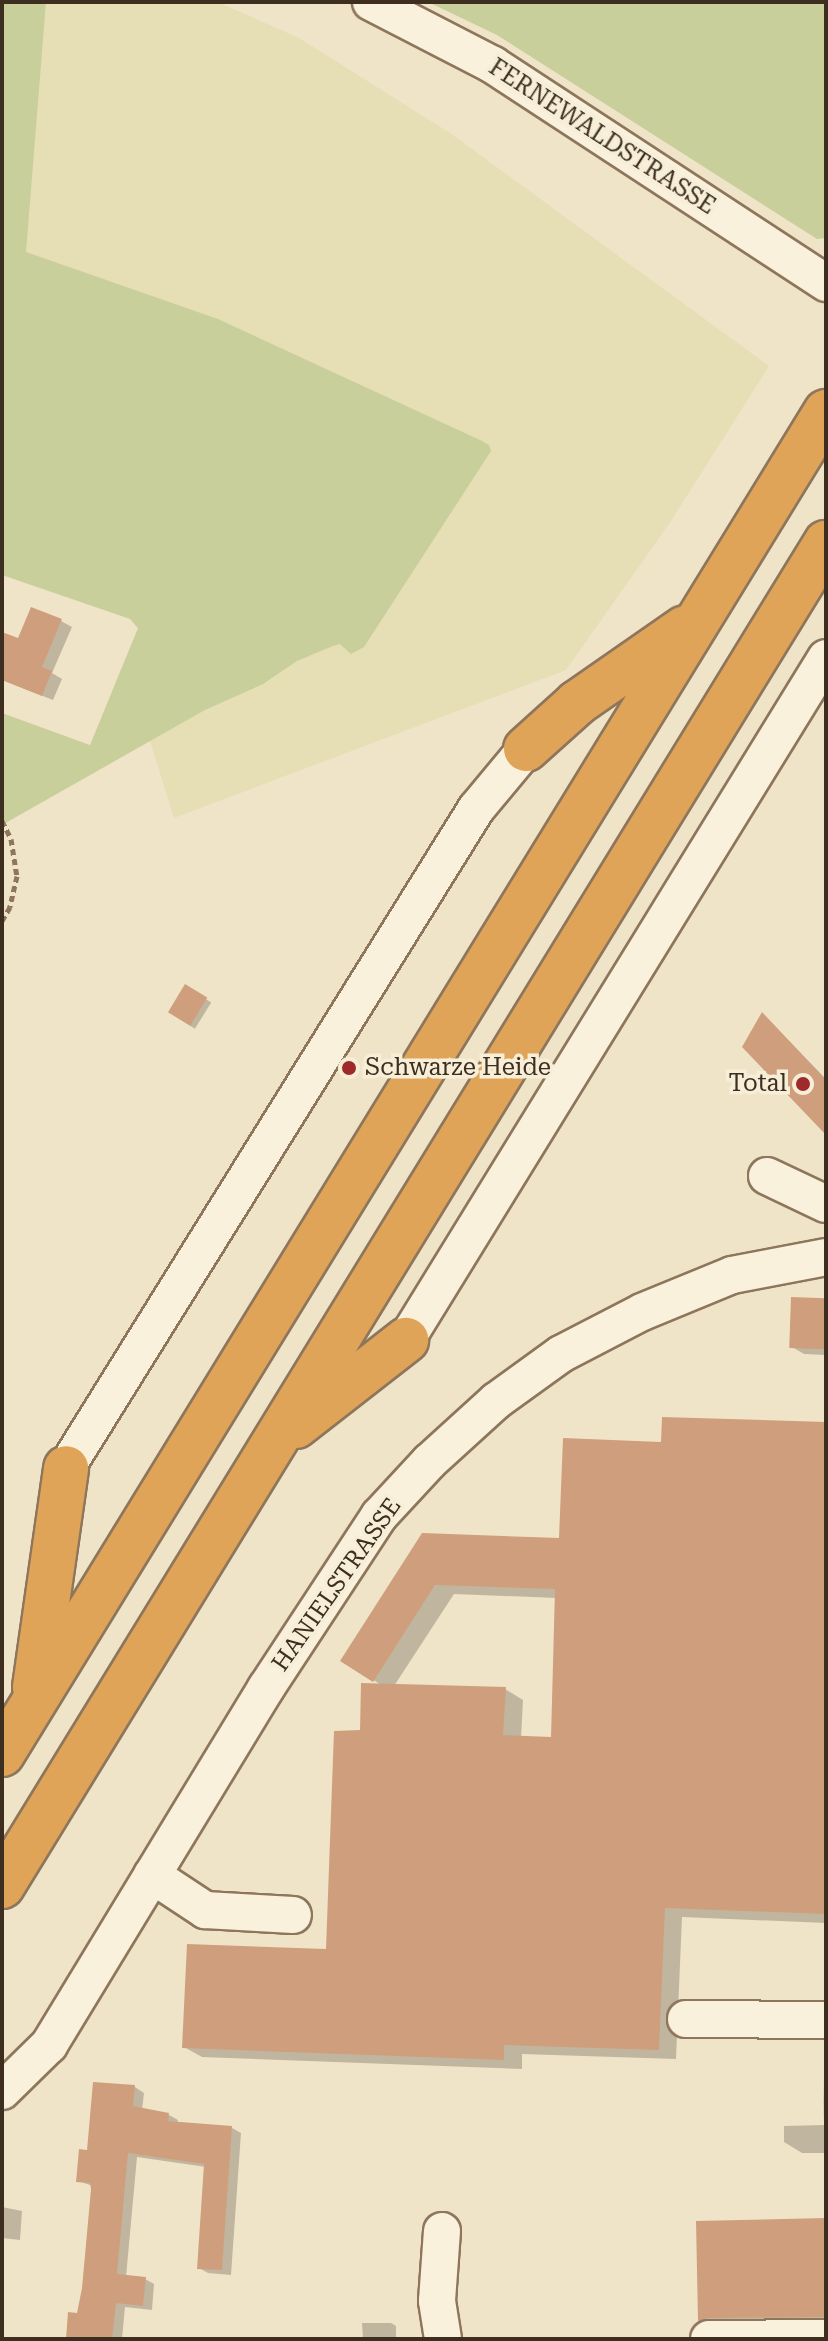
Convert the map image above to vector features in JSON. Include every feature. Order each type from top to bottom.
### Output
[{"type":"highway","points":[[2,1754],[826,412]]},
{"type":"highway","points":[[2,1886],[826,543]]},
{"type":"highway","points":[[526,749],[577,703],[700,617]]},
{"type":"highway","points":[[273,1445],[406,1340]]},
{"type":"highway","points":[[32,1705],[66,1468]]},
{"type":"street","name":"FERNEWALDSTRASSE","points":[[371,2],[493,65],[826,283]]},
{"type":"street","points":[[406,1340],[826,658]]},
{"type":"street","points":[[66,1468],[476,809],[526,749]]},
{"type":"street","points":[[767,1176],[826,1204]]},
{"type":"street","name":"HANIELSTRASSE","points":[[2,2091],[49,2045],[266,1688],[379,1516],[429,1462],[496,1401],[561,1354],[642,1312],[732,1275],[826,1257]]},
{"type":"street","points":[[152,1875],[205,1910],[293,1915]]},
{"type":"street","points":[[686,2019],[826,2020]]},
{"type":"street","points":[[442,2231],[437,2301],[443,2339]]},
{"type":"street","points":[[709,2339],[826,2338]]},
{"type":"path","points":[[2,821],[11,839],[17,876],[10,907],[2,921]]},
{"type":"shaded area","points":[[46,2],[218,2],[299,38],[450,133],[769,366],[671,521],[566,670],[174,818],[150,741],[205,710],[130,619],[30,458],[25,238]]},
{"type":"green space","points":[[2,2],[46,2],[26,252],[218,319],[480,440],[489,445],[491,451],[364,647],[351,654],[340,644],[297,661],[263,684],[205,710],[2,825],[2,713],[90,745],[138,628],[130,619],[2,575]]},
{"type":"green space","points":[[428,2],[826,2],[826,238],[817,239],[497,35]]},
{"type":"building","points":[[31,607],[62,619],[42,667],[52,671],[42,696],[2,680],[2,632],[18,638]]},
{"type":"building","points":[[185,984],[207,997],[190,1026],[168,1012]]},
{"type":"building","points":[[762,1012],[826,1080],[826,1135],[742,1047]]},
{"type":"building","points":[[791,1297],[826,1298],[824,1349],[789,1348]]},
{"type":"building","points":[[662,1417],[826,1422],[826,1914],[665,1908],[659,2050],[504,2045],[504,2060],[182,2048],[187,1944],[326,1949],[334,1731],[360,1730],[361,1683],[506,1687],[503,1735],[551,1737],[555,1589],[435,1585],[373,1682],[340,1661],[422,1533],[559,1538],[563,1438],[661,1442]]},
{"type":"building","points":[[93,2082],[135,2085],[133,2106],[169,2113],[168,2121],[232,2126],[222,2270],[197,2269],[204,2164],[128,2153],[117,2274],[146,2277],[143,2306],[116,2303],[112,2339],[66,2339],[68,2312],[77,2313],[82,2288],[91,2189],[90,2183],[76,2182],[79,2149],[87,2150]]},
{"type":"building","points":[[826,2218],[826,2317],[709,2318],[698,2321],[696,2221]]},
{"type":"place","name":"Schwarze Heide","points":[[349,1068]]},
{"type":"place","name":"Total","points":[[803,1084]]}]
